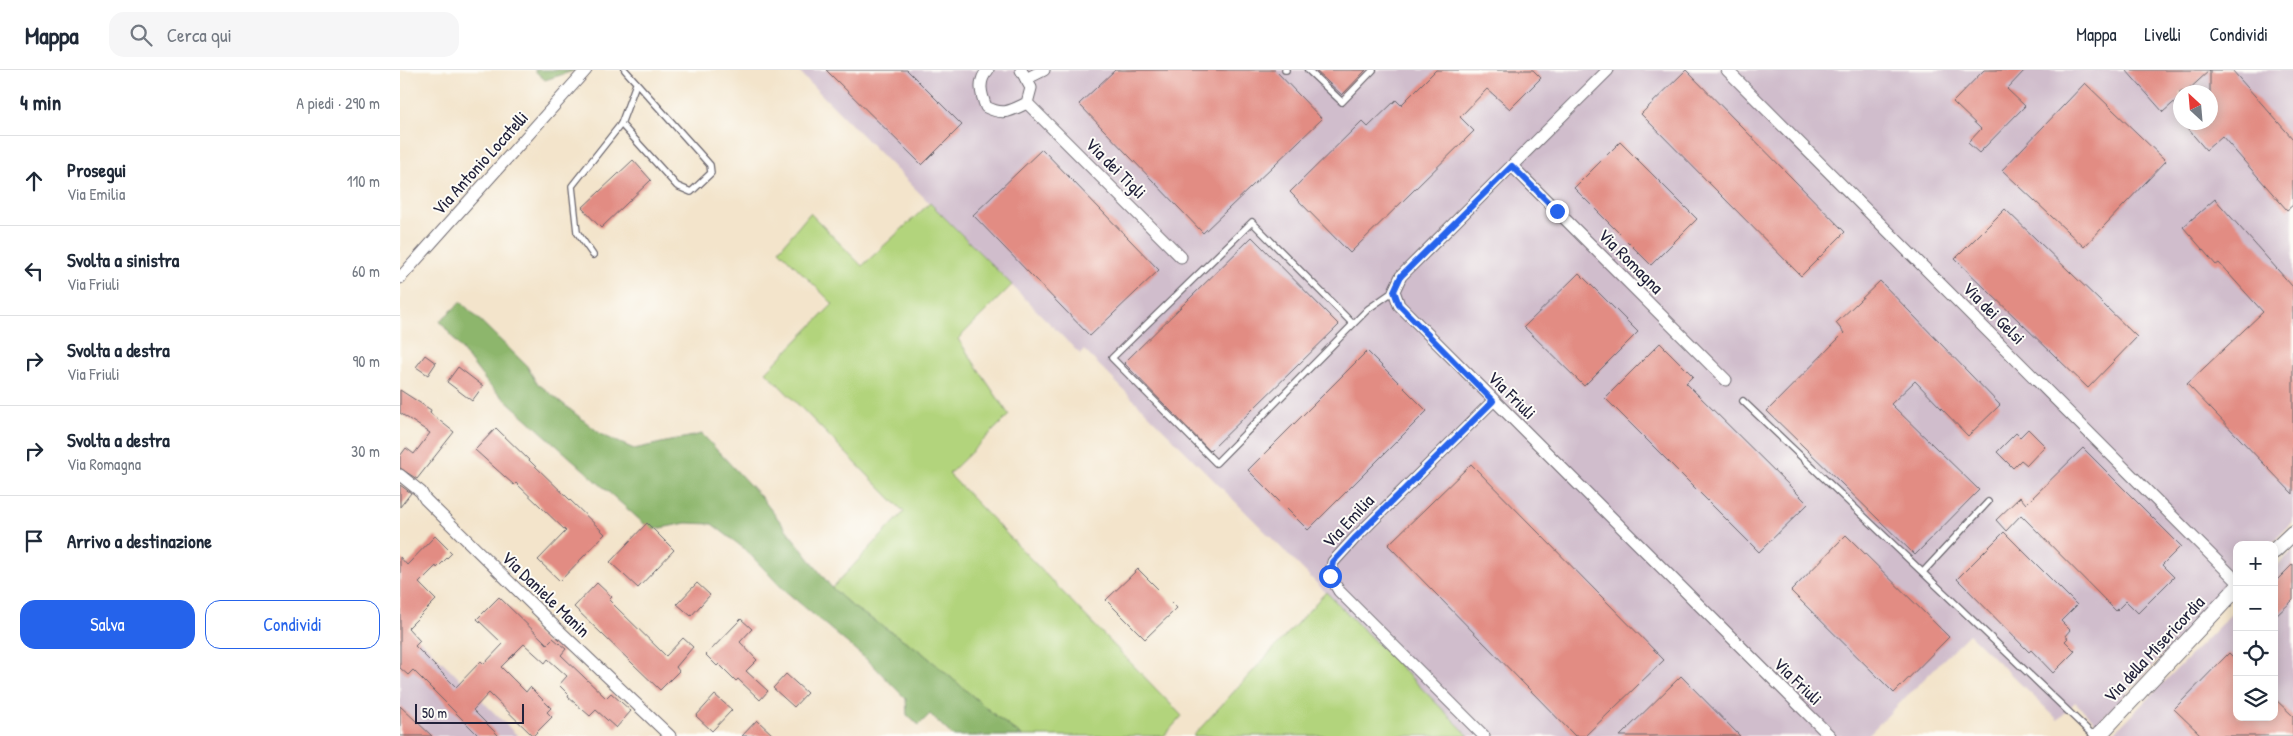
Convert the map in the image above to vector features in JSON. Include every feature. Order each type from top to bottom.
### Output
[{"type":"street","name":"Via Antonio Locatelli","points":[[400,278],[586,70]]},
{"type":"street","points":[[988,70],[982,76],[980,92],[986,107],[998,113],[1009,112],[1026,103],[1031,88],[1023,74],[1044,70]]},
{"type":"street","points":[[1394,291],[1401,276],[1608,70]]},
{"type":"street","name":"Via dei Gelsi","points":[[1727,70],[2233,577]]},
{"type":"street","name":"Via dei Tigli","points":[[1026,103],[1181,257]]},
{"type":"street","name":"Via Romagna","points":[[1512,166],[1726,380]]},
{"type":"street","name":"Via Friuli","points":[[1394,291],[1399,305],[1493,401],[1830,736]]},
{"type":"street","name":"Via Emilia","points":[[1484,736],[1339,590],[1330,576],[1333,562],[1354,539],[1493,401]]},
{"type":"street","name":"Via Daniele Manin","points":[[400,475],[420,492],[522,595],[670,736]]},
{"type":"street","points":[[2278,548],[2293,533]]},
{"type":"street","name":"Via della Misericordia","points":[[2098,736],[2233,592]]},
{"type":"lane","points":[[621,124],[677,186],[691,192],[711,174],[710,165],[625,70]]},
{"type":"lane","points":[[1308,70],[1342,102],[1373,70]]},
{"type":"lane","points":[[593,255],[576,232],[572,186],[621,124],[636,84]]},
{"type":"lane","points":[[1353,324],[1252,222],[1112,358],[1216,463],[1368,309],[1394,291]]},
{"type":"lane","points":[[1743,401],[2094,736]]},
{"type":"lane","points":[[1923,572],[1988,502]]},
{"type":"shaded area","points":[[797,70],[2293,70],[2293,522],[2274,541],[2233,541],[2233,582],[2097,724],[2075,702],[2058,720],[1969,634],[1869,734],[1870,736],[1469,736],[1084,350],[1080,354]]},
{"type":"shaded area","points":[[2293,550],[2293,736],[2111,736],[2233,612],[2233,721],[2278,721],[2278,565]]},
{"type":"shaded area","points":[[400,621],[412,632],[518,736],[400,736]]},
{"type":"green space","points":[[534,70],[576,70],[545,80]]},
{"type":"green space","points":[[930,203],[1012,285],[958,339],[1009,415],[949,474],[1182,716],[1164,736],[1022,736],[919,650],[853,607],[832,588],[904,512],[766,372],[833,304],[779,250],[810,213],[862,266]]},
{"type":"green space","points":[[461,302],[527,366],[536,382],[602,435],[634,449],[702,434],[761,497],[832,588],[853,607],[919,650],[1022,736],[953,736],[930,714],[919,725],[907,715],[906,699],[872,664],[783,589],[746,550],[712,524],[686,523],[651,530],[489,385],[440,321]]},
{"type":"green space","points":[[1326,592],[1469,736],[1193,736]]},
{"type":"building","points":[[826,70],[907,70],[962,125],[922,165]]},
{"type":"building","points":[[1115,70],[1275,70],[1322,119],[1203,233],[1079,104]]},
{"type":"building","points":[[1315,70],[1366,70],[1342,95]]},
{"type":"building","points":[[1436,70],[1533,70],[1541,78],[1510,109],[1487,89],[1460,117],[1474,131],[1350,253],[1290,192],[1362,121],[1368,127],[1396,100],[1401,105]]},
{"type":"building","points":[[1686,70],[1845,232],[1801,276],[1641,114]]},
{"type":"building","points":[[1984,70],[2025,70],[2007,89],[2025,106],[1979,153],[1968,143],[1981,129],[1953,102]]},
{"type":"building","points":[[2126,70],[2210,70],[2194,85],[2173,85],[2173,103],[2163,112]]},
{"type":"building","points":[[2210,70],[2232,70],[2293,139],[2293,205],[2287,210],[2222,136],[2206,150],[2189,130],[2218,130],[2218,85],[2210,85]]},
{"type":"building","points":[[2085,83],[2166,161],[2084,247],[2002,170]]},
{"type":"building","points":[[1620,142],[1697,219],[1651,265],[1574,188]]},
{"type":"building","points":[[1042,149],[1159,270],[1090,336],[973,215]]},
{"type":"building","points":[[633,160],[651,180],[601,228],[582,208]]},
{"type":"building","points":[[2215,199],[2293,287],[2293,494],[2187,384],[2263,312],[2219,263],[2216,265],[2183,227]]},
{"type":"building","points":[[2005,209],[2137,337],[2088,388],[1955,259]]},
{"type":"building","points":[[1252,237],[1339,325],[1210,451],[1124,363]]},
{"type":"building","points":[[1579,273],[1638,332],[1584,386],[1524,327]]},
{"type":"building","points":[[1880,281],[2000,405],[1968,436],[1915,381],[1891,404],[1979,490],[1915,555],[1767,411],[1844,333],[1836,323]]},
{"type":"building","points":[[1660,343],[1693,376],[1686,383],[1808,504],[1759,552],[1605,398]]},
{"type":"building","points":[[1367,351],[1427,411],[1308,530],[1248,470]]},
{"type":"building","points":[[425,355],[436,363],[428,375],[416,367]]},
{"type":"building","points":[[458,367],[483,386],[472,401],[447,382]]},
{"type":"building","points":[[400,390],[431,410],[430,413],[454,432],[417,479],[400,468],[400,456],[406,448],[414,454],[430,433],[400,413]]},
{"type":"building","points":[[496,428],[605,534],[560,581],[538,560],[566,531],[516,483],[514,485],[475,450]]},
{"type":"building","points":[[2028,429],[2045,446],[2027,465],[2021,460],[2013,468],[1997,452],[2016,433],[2020,437]]},
{"type":"building","points":[[2083,448],[2181,546],[2162,565],[2174,577],[2138,613],[2126,601],[2116,611],[2021,515],[2006,531],[1996,520],[2020,497],[2026,504]]},
{"type":"building","points":[[1471,464],[1664,660],[1585,736],[1575,736],[1388,545]]},
{"type":"building","points":[[400,485],[411,493],[400,507]]},
{"type":"building","points":[[647,523],[674,550],[638,588],[610,562]]},
{"type":"building","points":[[2004,532],[2077,605],[2061,621],[2070,630],[2065,636],[2068,638],[2065,641],[2075,651],[2053,673],[2031,650],[2029,652],[1957,579]]},
{"type":"building","points":[[1846,535],[1949,637],[1894,693],[1791,591]]},
{"type":"building","points":[[435,536],[452,553],[419,583],[436,600],[408,628],[420,641],[415,646],[456,687],[481,661],[484,664],[503,644],[477,619],[499,597],[547,644],[553,638],[566,649],[561,655],[606,698],[611,693],[631,711],[616,728],[596,710],[590,716],[568,697],[569,695],[559,685],[567,676],[548,659],[545,663],[524,644],[501,667],[526,692],[530,687],[551,708],[547,712],[552,717],[533,736],[489,693],[473,710],[499,736],[479,736],[413,670],[408,675],[400,668],[400,557],[407,565]]},
{"type":"building","points":[[2293,564],[2293,600],[2278,614],[2278,586],[2278,579]]},
{"type":"building","points":[[1138,569],[1177,608],[1145,639],[1106,600]]},
{"type":"building","points":[[597,583],[612,597],[609,600],[666,656],[683,638],[693,647],[676,667],[679,671],[660,690],[574,607]]},
{"type":"building","points":[[697,583],[710,595],[691,616],[677,604]]},
{"type":"building","points":[[741,619],[752,629],[740,642],[757,660],[746,671],[768,691],[760,700],[738,679],[736,681],[719,664],[717,666],[706,655]]},
{"type":"building","points":[[2229,653],[2233,657],[2233,721],[2278,721],[2278,702],[2293,716],[2293,736],[2202,736],[2174,709]]},
{"type":"building","points":[[786,674],[807,693],[794,707],[773,688]]},
{"type":"building","points":[[1681,676],[1740,736],[1620,736]]},
{"type":"building","points":[[715,695],[732,710],[712,731],[696,716]]},
{"type":"building","points":[[400,706],[432,736],[400,736]]},
{"type":"building","points":[[757,720],[774,736],[742,736]]},
{"type":"route","points":[[1330,576],[1333,562],[1354,539],[1493,401],[1399,305],[1394,291],[1401,276],[1512,166],[1557,211]]}]
